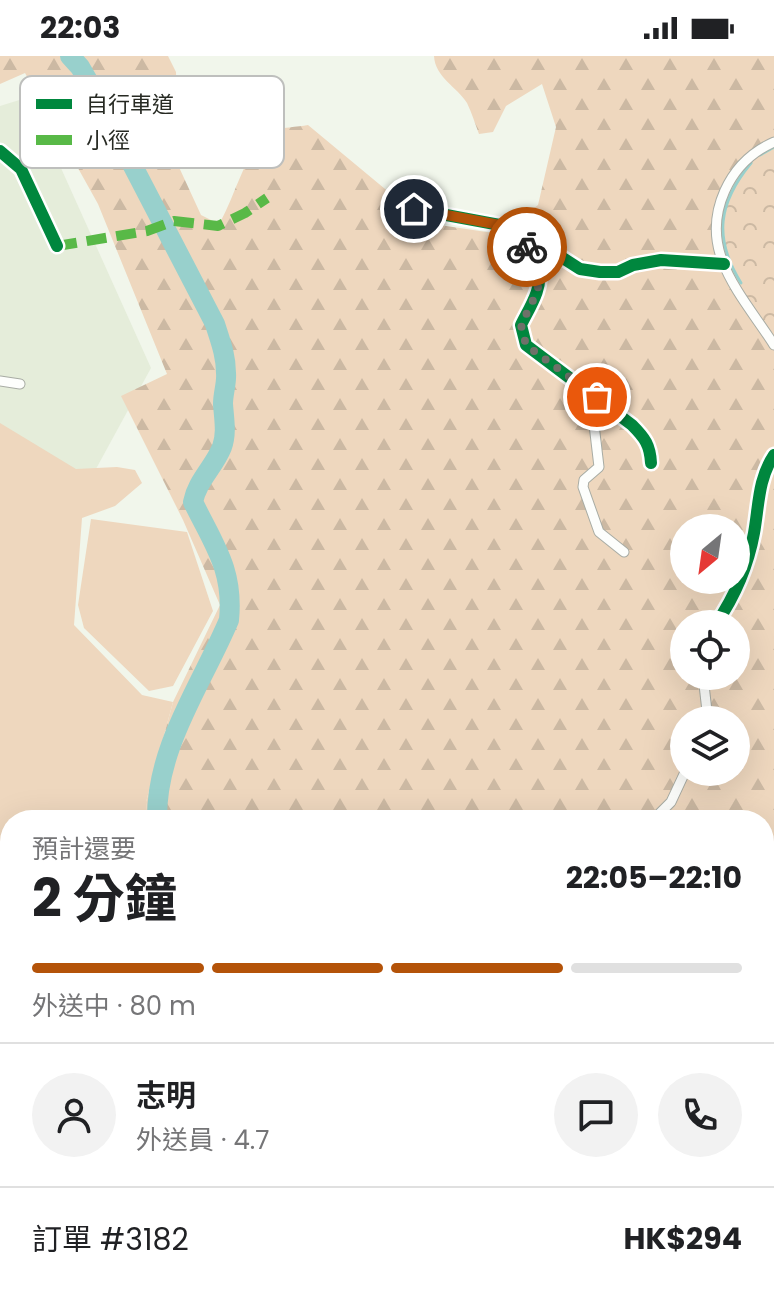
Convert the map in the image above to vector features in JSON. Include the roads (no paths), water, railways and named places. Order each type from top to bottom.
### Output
[{"type":"street","points":[[774,142],[749,157],[726,185],[717,217],[717,237],[724,264],[774,345]]},
{"type":"street","points":[[0,151],[21,169],[57,246]]},
{"type":"street","points":[[414,209],[516,228],[580,269],[618,272],[633,265],[661,260],[724,264]]},
{"type":"street","points":[[525,233],[525,242],[540,278],[537,292],[521,325],[526,345],[597,397],[645,438],[650,448],[651,463]]},
{"type":"street","points":[[0,381],[20,384]]},
{"type":"street","points":[[597,397],[593,416],[599,467],[584,480],[583,487],[599,532],[624,552]]},
{"type":"street","points":[[724,610],[744,574],[754,535],[759,492],[774,455]]},
{"type":"street","points":[[663,810],[678,786]]},
{"type":"waterway","points":[[70,56],[85,76]]},
{"type":"waterway","points":[[760,155],[774,147]]},
{"type":"waterway","points":[[741,283],[726,251],[723,221],[732,192],[751,163]]},
{"type":"waterway","points":[[134,168],[215,324],[226,366],[224,442],[198,487],[193,502],[221,558],[230,602],[229,620],[172,742],[164,767],[158,810]]}]
